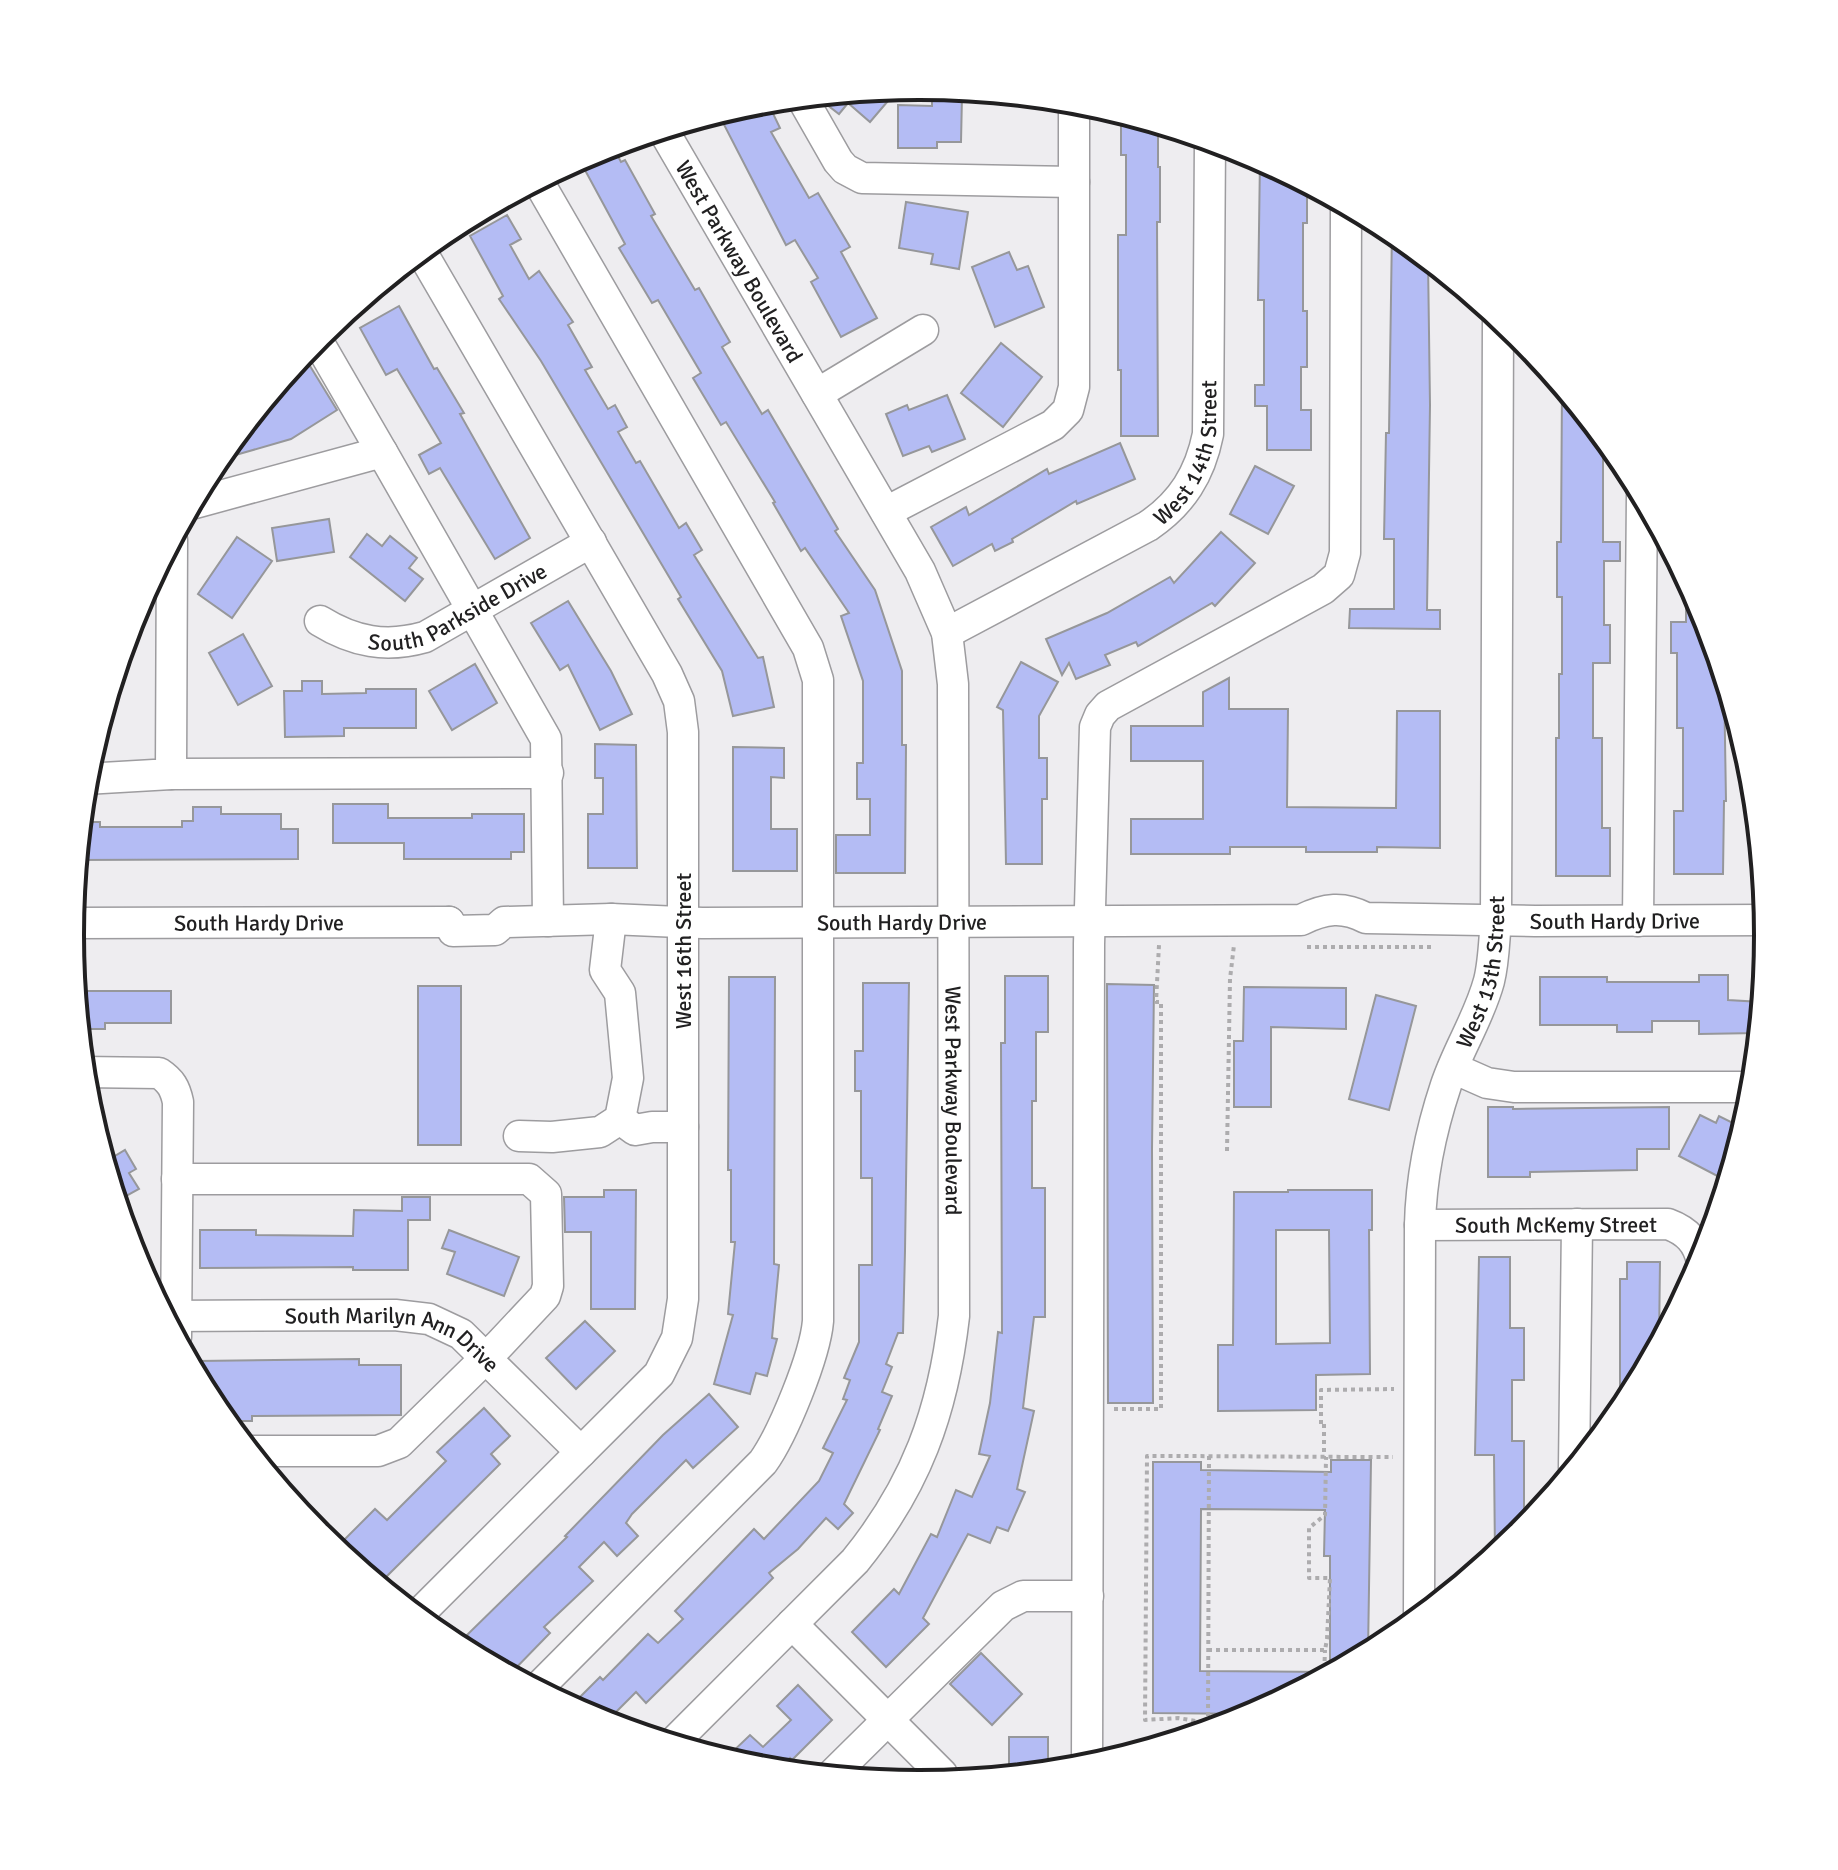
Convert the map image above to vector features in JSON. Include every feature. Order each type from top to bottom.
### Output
[{"type":"street","points":[[807,107],[838,161],[845,169],[862,178],[873,181],[1074,182]]},
{"type":"street","points":[[886,512],[1053,425],[1068,410],[1074,387],[1074,115]]},
{"type":"street","name":"West Parkway Boulevard","points":[[668,139],[927,586],[947,633],[953,684],[954,1316],[941,1397],[923,1451],[886,1521],[855,1561],[681,1735]]},
{"type":"street","name":"West 14th Street","points":[[947,633],[1148,526],[1177,503],[1193,480],[1208,434],[1210,153]]},
{"type":"street","points":[[543,190],[793,620],[815,664],[818,680],[819,922],[818,1321],[813,1350],[776,1441],[763,1462],[545,1681]]},
{"type":"street","points":[[1087,1753],[1093,742],[1100,715],[1108,706],[1323,589],[1339,575],[1344,564],[1346,218]]},
{"type":"street","name":"West 16th Street","points":[[425,1608],[659,1374],[677,1338],[683,1299],[683,732],[679,701],[667,674],[427,261]]},
{"type":"street","points":[[817,394],[923,330]]},
{"type":"street","name":"West 13th Street","points":[[1419,1603],[1420,1225],[1426,1161],[1453,1068],[1489,980],[1496,920],[1498,334]]},
{"type":"street","points":[[323,351],[543,730],[548,749],[548,921]]},
{"type":"street","points":[[207,500],[382,452]]},
{"type":"street","points":[[1638,921],[1642,518]]},
{"type":"street","name":"South Parkside Drive","points":[[320,621],[354,639],[390,643],[425,637],[591,542]]},
{"type":"street","points":[[171,774],[172,562]]},
{"type":"street","points":[[99,778],[171,774],[548,773]]},
{"type":"street","name":"South Hardy Drive","points":[[84,923],[449,922],[454,913],[496,912],[504,922],[611,919],[1091,921],[1298,933],[1320,911],[1351,911],[1366,918],[1753,920]]},
{"type":"street","points":[[519,1136],[600,1132],[620,1119],[628,1078],[620,993],[605,970],[611,919]]},
{"type":"street","points":[[1453,1068],[1487,1083],[1514,1087],[1740,1087]]},
{"type":"street","points":[[96,1072],[159,1073],[169,1080],[175,1090],[178,1102],[172,1309]]},
{"type":"street","points":[[620,1119],[635,1130],[683,1127]]},
{"type":"street","points":[[177,1179],[529,1179],[546,1194],[548,1286],[538,1305],[399,1443],[378,1451],[263,1451]]},
{"type":"street","name":"South McKemy Street","points":[[1420,1225],[1657,1223],[1680,1228],[1695,1243]]},
{"type":"street","points":[[1574,1452],[1577,1224]]},
{"type":"street","name":"South Marilyn Ann Drive","points":[[180,1323],[412,1316],[447,1325],[487,1357],[581,1452]]},
{"type":"street","points":[[841,1766],[1013,1599],[1023,1596],[1088,1596]]},
{"type":"street","points":[[792,1624],[937,1769]]},
{"type":"path","points":[[1298,933],[1441,947]]},
{"type":"path","points":[[1104,1409],[1161,1409],[1161,1002],[1156,1002],[1159,945]]},
{"type":"path","points":[[1223,945],[1234,945],[1230,979],[1227,1151]]},
{"type":"path","points":[[1324,1664],[1330,1578],[1309,1578],[1309,1528],[1325,1515],[1321,1390],[1400,1389]]},
{"type":"path","points":[[1199,1721],[1178,1718],[1145,1720],[1147,1456],[1400,1457]]},
{"type":"path","points":[[1208,1718],[1209,1456]]},
{"type":"path","points":[[1208,1650],[1325,1650]]},
{"type":"building","points":[[932,100],[962,102],[961,142],[937,142],[937,148],[898,148],[898,105],[932,106]]},
{"type":"building","points":[[888,101],[870,122],[849,103]]},
{"type":"building","points":[[848,104],[839,114],[828,105]]},
{"type":"building","points":[[773,113],[780,128],[771,132],[809,198],[818,193],[850,247],[841,252],[877,318],[841,337],[811,282],[818,278],[795,240],[786,245],[723,123]]},
{"type":"building","points":[[1121,125],[1158,135],[1158,436],[1121,436],[1118,235],[1126,235],[1126,155],[1121,155]]},
{"type":"building","points":[[618,157],[621,162],[625,160],[655,214],[651,216],[695,290],[699,288],[730,342],[722,347],[762,414],[768,410],[838,529],[835,531],[875,590],[902,671],[902,745],[906,745],[905,873],[836,873],[836,835],[870,835],[870,799],[857,799],[857,763],[863,763],[863,681],[841,616],[849,613],[805,548],[801,551],[726,422],[721,425],[693,378],[701,373],[658,300],[652,303],[619,248],[625,244],[585,170]]},
{"type":"building","points":[[1260,173],[1307,196],[1307,223],[1303,223],[1303,311],[1307,311],[1307,367],[1301,367],[1301,410],[1311,410],[1311,450],[1267,450],[1267,406],[1255,406],[1255,385],[1264,385],[1264,300],[1258,300]]},
{"type":"building","points":[[906,202],[968,212],[959,269],[931,264],[933,254],[899,248]]},
{"type":"building","points":[[507,215],[521,239],[510,245],[529,279],[539,271],[573,322],[568,325],[592,367],[585,370],[608,409],[615,405],[627,427],[618,432],[636,463],[640,461],[679,528],[686,523],[702,550],[694,555],[758,658],[763,657],[774,707],[733,716],[722,671],[678,599],[681,597],[541,361],[499,299],[503,296],[470,236]]},
{"type":"building","points":[[1392,247],[1428,274],[1427,610],[1440,610],[1440,629],[1349,628],[1350,609],[1394,609],[1394,539],[1384,539],[1386,433],[1389,433]]},
{"type":"building","points":[[1009,252],[1017,270],[1028,266],[1044,307],[995,327],[972,267]]},
{"type":"building","points":[[399,306],[434,369],[437,368],[464,413],[460,414],[530,538],[495,559],[440,468],[429,474],[419,455],[441,443],[397,369],[386,375],[360,328]]},
{"type":"building","points":[[1001,343],[1042,377],[1003,427],[961,393]]},
{"type":"building","points":[[310,366],[337,410],[291,439],[237,455],[291,384]]},
{"type":"building","points":[[947,395],[965,439],[932,452],[929,446],[903,456],[886,414],[907,405],[909,410]]},
{"type":"building","points":[[1562,403],[1603,457],[1603,542],[1620,542],[1620,561],[1604,561],[1604,625],[1610,625],[1610,663],[1593,663],[1593,738],[1602,738],[1602,828],[1610,828],[1610,876],[1556,876],[1556,738],[1559,738],[1559,674],[1562,674],[1562,597],[1557,597],[1557,542],[1561,542]]},
{"type":"building","points":[[1120,443],[1135,479],[1077,504],[1076,501],[1012,539],[1013,542],[995,551],[992,544],[953,566],[931,527],[966,507],[969,515],[1047,469],[1049,474]]},
{"type":"building","points":[[1255,466],[1294,486],[1268,534],[1230,514]]},
{"type":"building","points":[[329,519],[334,552],[277,561],[272,528]]},
{"type":"building","points":[[1221,532],[1255,563],[1215,606],[1212,603],[1138,646],[1136,642],[1105,655],[1110,665],[1076,679],[1069,663],[1062,675],[1046,639],[1107,613],[1170,577],[1174,583]]},
{"type":"building","points":[[367,534],[382,546],[390,536],[417,558],[409,568],[423,579],[405,601],[350,557]]},
{"type":"building","points":[[237,537],[272,561],[232,618],[198,594]]},
{"type":"building","points":[[568,601],[611,671],[632,714],[600,730],[568,665],[560,670],[531,623]]},
{"type":"building","points":[[1686,606],[1725,714],[1723,874],[1674,874],[1674,811],[1683,811],[1683,728],[1677,728],[1677,653],[1671,653],[1671,622],[1686,622]]},
{"type":"building","points":[[243,634],[272,686],[238,705],[209,653]]},
{"type":"building","points":[[1021,662],[1058,682],[1039,716],[1039,758],[1047,758],[1047,799],[1042,799],[1042,864],[1006,864],[1003,710],[997,707]]},
{"type":"building","points":[[475,664],[497,703],[452,730],[429,691]]},
{"type":"building","points":[[1229,678],[1229,709],[1288,709],[1287,807],[1396,808],[1397,711],[1440,711],[1440,848],[1377,847],[1377,852],[1306,852],[1306,847],[1230,847],[1230,854],[1131,854],[1131,819],[1203,819],[1203,761],[1131,761],[1131,726],[1203,726],[1203,692]]},
{"type":"building","points":[[302,681],[322,681],[322,694],[366,693],[366,689],[416,689],[416,728],[344,728],[344,736],[285,737],[284,691],[302,691]]},
{"type":"building","points":[[595,744],[636,745],[637,868],[588,868],[588,814],[603,814],[603,778],[595,778]]},
{"type":"building","points":[[733,747],[784,748],[784,778],[771,777],[771,829],[797,829],[797,871],[733,871]]},
{"type":"building","points":[[333,804],[388,804],[388,818],[472,818],[472,814],[524,814],[524,852],[511,852],[511,859],[404,859],[404,843],[333,843]]},
{"type":"building","points":[[193,807],[221,807],[221,814],[281,814],[281,829],[298,829],[298,859],[88,860],[92,822],[100,822],[100,827],[182,827],[182,821],[193,821]]},
{"type":"building","points":[[1699,975],[1728,975],[1728,1000],[1751,1001],[1748,1033],[1699,1034],[1699,1021],[1652,1021],[1652,1032],[1617,1032],[1617,1025],[1540,1025],[1540,977],[1607,977],[1607,982],[1699,982]]},
{"type":"building","points":[[1005,976],[1048,976],[1048,1032],[1036,1032],[1036,1101],[1032,1101],[1032,1188],[1045,1188],[1045,1317],[1034,1317],[1023,1408],[1034,1411],[1017,1489],[1025,1492],[1008,1531],[997,1527],[990,1543],[968,1534],[923,1618],[929,1624],[886,1667],[852,1632],[894,1589],[899,1594],[931,1534],[937,1537],[956,1490],[972,1497],[990,1456],[979,1454],[990,1403],[998,1332],[1002,1333],[1001,1043],[1005,1043]]},
{"type":"building","points":[[729,977],[775,977],[774,1264],[779,1265],[772,1338],[777,1339],[767,1376],[756,1373],[750,1394],[714,1384],[733,1315],[728,1314],[735,1242],[731,1242],[731,1170],[728,1170]]},
{"type":"building","points":[[863,983],[909,983],[903,1333],[898,1333],[886,1364],[892,1367],[882,1392],[892,1396],[880,1430],[844,1504],[853,1513],[838,1529],[826,1518],[798,1549],[769,1573],[773,1578],[646,1703],[636,1692],[616,1712],[599,1706],[580,1697],[600,1677],[603,1680],[648,1634],[658,1643],[683,1619],[675,1611],[754,1529],[764,1539],[819,1481],[833,1453],[823,1448],[847,1400],[843,1399],[850,1380],[844,1378],[859,1342],[859,1265],[872,1265],[872,1178],[861,1178],[861,1091],[855,1091],[855,1051],[863,1051]]},
{"type":"building","points":[[1107,984],[1154,985],[1153,1403],[1108,1403]]},
{"type":"building","points":[[418,986],[461,986],[461,1145],[418,1145]]},
{"type":"building","points":[[1244,987],[1346,988],[1346,1029],[1271,1027],[1271,1107],[1234,1107],[1234,1041],[1243,1041]]},
{"type":"building","points":[[86,991],[171,991],[171,1023],[105,1023],[105,1029],[90,1029]]},
{"type":"building","points":[[1376,995],[1416,1006],[1389,1110],[1349,1099]]},
{"type":"building","points":[[1488,1107],[1669,1107],[1669,1149],[1637,1149],[1637,1170],[1530,1172],[1530,1177],[1488,1177]]},
{"type":"building","points":[[1700,1115],[1716,1123],[1719,1116],[1732,1123],[1718,1176],[1679,1156]]},
{"type":"building","points":[[125,1150],[136,1169],[129,1173],[139,1189],[126,1196],[114,1157]]},
{"type":"building","points":[[604,1190],[636,1190],[635,1309],[591,1309],[591,1232],[565,1232],[564,1197],[604,1197]]},
{"type":"building","points":[[1372,1190],[1372,1230],[1369,1230],[1370,1374],[1316,1375],[1316,1410],[1218,1411],[1218,1345],[1233,1345],[1234,1192]],"holes":[[[1276,1230],[1329,1230],[1330,1343],[1276,1344]]]},
{"type":"building","points":[[402,1197],[430,1197],[430,1220],[408,1220],[408,1270],[353,1270],[353,1267],[200,1268],[200,1230],[256,1230],[256,1235],[353,1236],[354,1210],[402,1211]]},
{"type":"building","points":[[449,1230],[519,1257],[504,1296],[447,1274],[455,1252],[442,1248]]},
{"type":"building","points":[[1479,1257],[1510,1257],[1510,1328],[1524,1328],[1524,1380],[1512,1380],[1512,1441],[1524,1441],[1525,1509],[1495,1539],[1494,1455],[1475,1455]]},
{"type":"building","points":[[1627,1262],[1660,1262],[1659,1320],[1620,1388],[1620,1279],[1627,1279]]},
{"type":"building","points":[[585,1321],[615,1351],[576,1389],[546,1358]]},
{"type":"building","points":[[359,1359],[359,1365],[401,1365],[401,1415],[252,1416],[252,1421],[241,1421],[202,1361]]},
{"type":"building","points":[[709,1394],[738,1427],[693,1468],[686,1460],[632,1514],[626,1523],[638,1536],[617,1556],[604,1542],[579,1567],[593,1581],[544,1627],[550,1633],[517,1667],[472,1639],[467,1635],[567,1537],[663,1435]]},
{"type":"building","points":[[484,1408],[510,1436],[491,1454],[500,1464],[386,1577],[344,1540],[375,1509],[387,1520],[446,1461],[437,1452]]},
{"type":"building","points":[[1331,1460],[1371,1460],[1368,1638],[1330,1661],[1330,1556],[1324,1556],[1325,1510],[1201,1509],[1200,1671],[1310,1672],[1219,1714],[1153,1713],[1153,1462],[1201,1462],[1201,1470],[1331,1472]]},
{"type":"building","points":[[981,1653],[1022,1694],[992,1725],[950,1684]]},
{"type":"building","points":[[798,1685],[832,1720],[792,1760],[735,1749],[750,1735],[763,1747],[791,1720],[777,1706]]},
{"type":"building","points":[[1009,1737],[1048,1737],[1048,1760],[1009,1765]]}]
